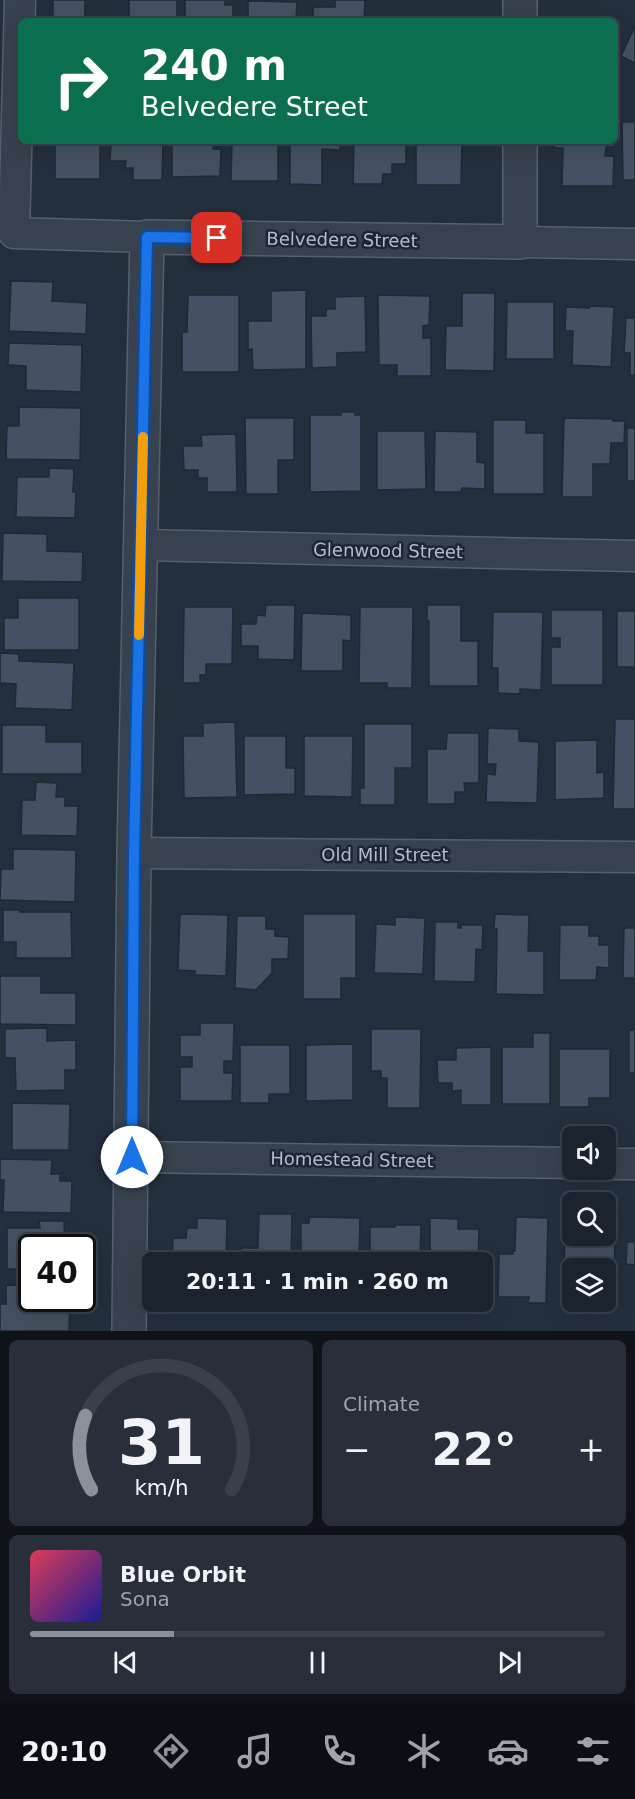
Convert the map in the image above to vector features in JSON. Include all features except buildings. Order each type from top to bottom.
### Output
[{"type":"street","name":"Belvedere Street","points":[[20,0],[20,18]]},
{"type":"street","points":[[520,0],[520,18]]},
{"type":"street","name":"Belvedere Street","points":[[18,77],[14,232],[147,237],[635,244]]},
{"type":"street","points":[[520,144],[520,242]]},
{"type":"street","points":[[129,1331],[134,854],[147,237]]},
{"type":"street","name":"Glenwood Street","points":[[140,545],[635,556]]},
{"type":"street","name":"Old Mill Street","points":[[134,854],[635,857]]},
{"type":"street","name":"Homestead Street","points":[[132,1157],[562,1163]]},
{"type":"street","points":[[616,1164],[635,1164]]},
{"type":"slow traffic","points":[[139,635],[143,437]]},
{"type":"route","points":[[132,1157],[134,854],[147,237],[217,238]]}]
